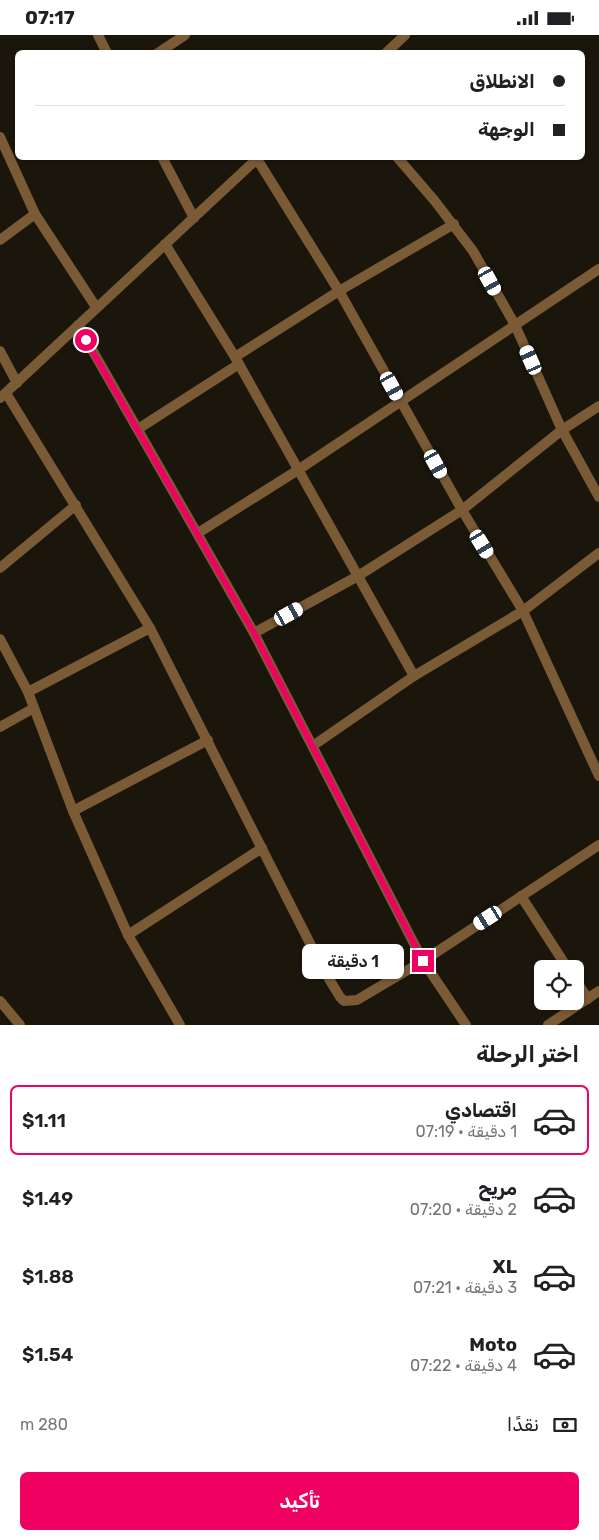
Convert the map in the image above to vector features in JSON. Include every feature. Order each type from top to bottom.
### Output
[{"type":"street","points":[[98,35],[106,50]]},
{"type":"street","points":[[162,50],[185,35]]},
{"type":"street","points":[[389,50],[405,35]]},
{"type":"street","points":[[0,137],[15,160],[35,214],[96,307]]},
{"type":"street","points":[[164,160],[194,217]]},
{"type":"street","points":[[257,160],[3,395],[76,505],[150,628],[322,969],[344,1001],[357,1001],[423,961],[599,845]]},
{"type":"street","points":[[259,160],[339,291],[462,510],[523,611],[599,776]]},
{"type":"street","points":[[399,160],[454,224],[473,251],[515,325],[562,430],[599,497]]},
{"type":"street","points":[[0,240],[35,214]]},
{"type":"street","points":[[138,429],[339,291],[454,224]]},
{"type":"street","points":[[165,244],[237,360],[414,676]]},
{"type":"street","points":[[198,533],[298,469],[599,269]]},
{"type":"street","points":[[78,325],[254,633],[314,745],[423,961],[466,1025]]},
{"type":"street","points":[[0,351],[18,383]]},
{"type":"street","points":[[254,633],[358,576],[462,510],[562,430],[599,406]]},
{"type":"street","points":[[0,568],[76,505]]},
{"type":"street","points":[[314,745],[414,676],[523,611],[599,553]]},
{"type":"street","points":[[28,692],[150,628]]},
{"type":"street","points":[[0,639],[28,692],[73,811],[128,935],[180,1025]]},
{"type":"street","points":[[0,727],[34,708]]},
{"type":"street","points":[[73,811],[208,740]]},
{"type":"street","points":[[128,935],[262,849]]},
{"type":"street","points":[[521,896],[562,960]]},
{"type":"street","points":[[548,1025],[599,991]]},
{"type":"street","points":[[584,993],[588,999]]},
{"type":"street","points":[[0,1001],[20,1025]]},
{"type":"route","points":[[86,340],[254,633],[314,745],[423,961]]}]
